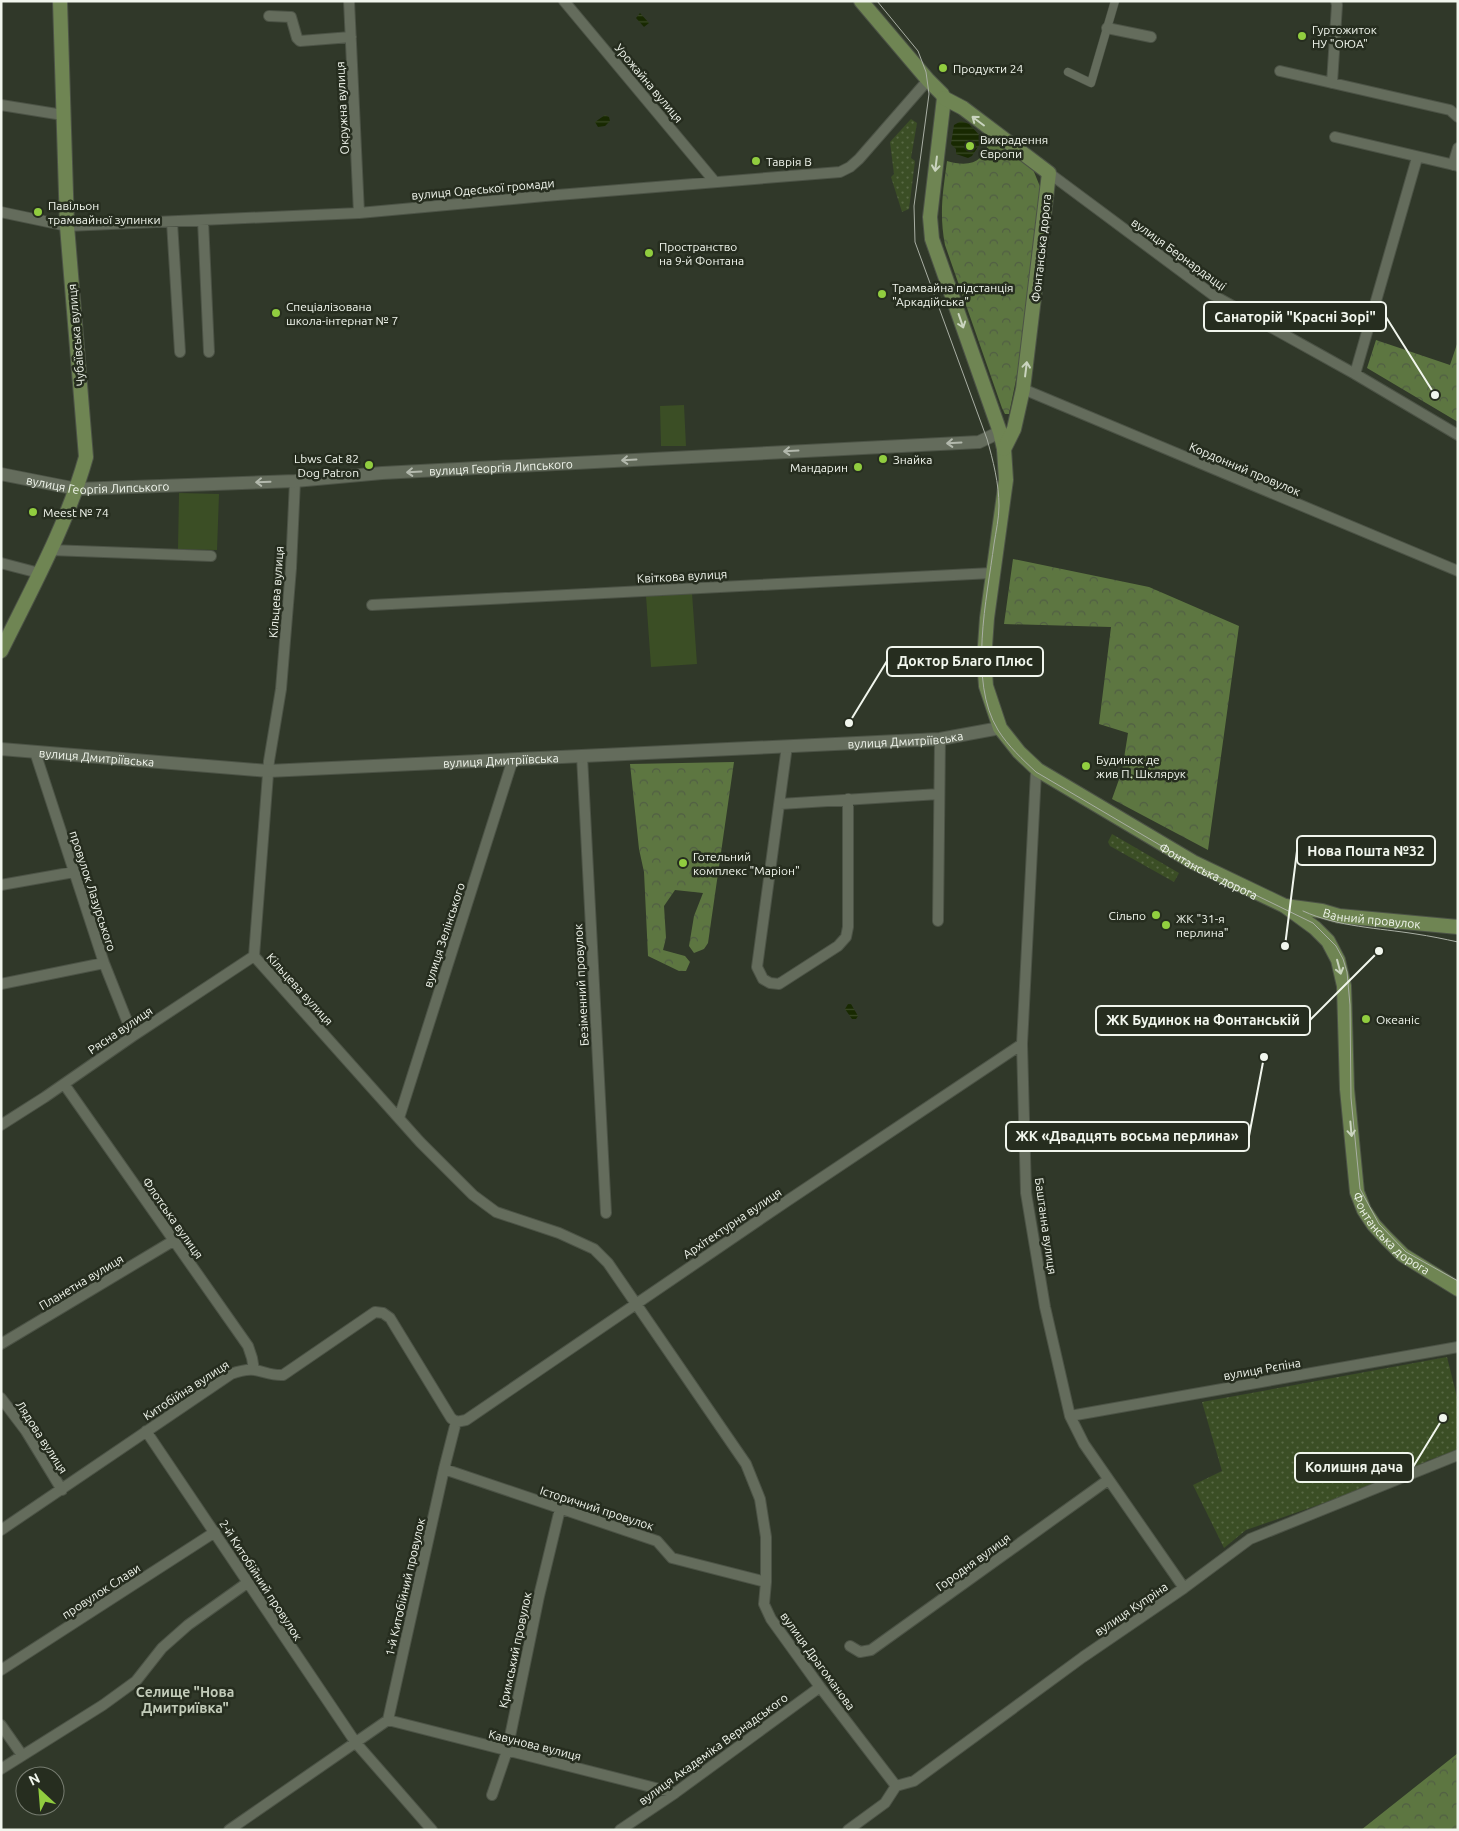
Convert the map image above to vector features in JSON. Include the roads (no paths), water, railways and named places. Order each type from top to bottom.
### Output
[{"type":"main road","name":"Чубаївська вулиця","points":[[1,651],[77,489],[86,457],[67,226],[60,1]]},
{"type":"main road","points":[[861,1],[944,98],[962,108],[1049,173]]},
{"type":"main road","name":"Фонтанська дорога","points":[[944,98],[930,216],[932,239],[1004,449],[1006,480],[992,573],[984,660],[986,686],[1000,728],[1019,752],[1038,770],[1192,862],[1285,906],[1315,928],[1328,941],[1338,960],[1344,986],[1347,1089],[1357,1192],[1364,1210],[1386,1238],[1404,1255],[1458,1288]]},
{"type":"main road","name":"Фонтанська дорога","points":[[1004,449],[1014,429],[1024,389],[1049,173]]},
{"type":"main road","points":[[998,427],[1014,429]]},
{"type":"main road","name":"Ванний провулок","points":[[1285,906],[1322,910],[1339,916],[1458,927]]},
{"type":"main road","points":[[1322,936],[1321,924],[1324,920],[1329,917],[1339,916]]},
{"type":"street","name":"Окружна вулиця","points":[[349,1],[359,213]]},
{"type":"street","name":"Урожайна вулиця","points":[[564,1],[715,182]]},
{"type":"street","points":[[1068,72],[1091,83],[1115,1]]},
{"type":"street","points":[[1332,83],[1336,1]]},
{"type":"street","points":[[269,16],[291,17],[296,38],[300,41],[351,37]]},
{"type":"street","points":[[1107,28],[1151,37]]},
{"type":"street","points":[[1280,71],[1450,110],[1458,117]]},
{"type":"street","name":"вулиця Одеської громади","points":[[1,212],[67,226],[172,222],[359,213],[828,173],[845,169],[859,159],[928,80]]},
{"type":"street","points":[[1,106],[63,115]]},
{"type":"street","points":[[1335,138],[1456,166],[1458,148]]},
{"type":"street","points":[[1355,374],[1417,158]]},
{"type":"street","name":"вулиця Бернардацці","points":[[1049,173],[1213,295],[1355,374],[1458,435]]},
{"type":"street","points":[[203,220],[209,352]]},
{"type":"street","points":[[172,222],[180,352]]},
{"type":"street","name":"Кордонний провулок","points":[[1024,389],[1458,571]]},
{"type":"street","name":"вулиця Георгія Липського","points":[[1,474],[77,489],[295,481],[382,473],[979,442],[998,427]]},
{"type":"street","name":"Кільцева вулиця","points":[[295,481],[292,568],[281,689],[268,771],[254,956],[420,1142],[473,1195],[496,1212],[559,1233],[594,1249],[608,1263],[636,1304]]},
{"type":"street","points":[[50,550],[211,556]]},
{"type":"street","points":[[1,563],[38,573]]},
{"type":"street","name":"Квіткова вулиця","points":[[372,605],[992,573]]},
{"type":"street","name":"вулиця Дмитріївська","points":[[1,749],[268,771],[940,739],[971,735],[1000,728]]},
{"type":"street","points":[[938,921],[940,739]]},
{"type":"street","points":[[788,746],[756,967],[762,979],[770,983],[779,984],[838,946],[843,942],[848,933],[848,799]]},
{"type":"street","name":"провулок Лазурського","points":[[35,752],[104,964],[133,1036]]},
{"type":"street","name":"Безіменний провулок","points":[[582,756],[606,1213]]},
{"type":"street","name":"вулиця Зелінського","points":[[400,1118],[513,759]]},
{"type":"street","name":"Баштанна вулиця","points":[[1038,770],[1036,778],[1022,1044],[1026,1193],[1045,1307],[1070,1416],[1084,1444],[1184,1588]]},
{"type":"street","points":[[780,804],[939,794]]},
{"type":"street","points":[[1,885],[74,872]]},
{"type":"street","name":"Рясна вулиця","points":[[1,1125],[254,956]]},
{"type":"street","points":[[2,981],[104,964]]},
{"type":"street","name":"Архітектурна вулиця","points":[[456,1422],[466,1420],[1022,1044]]},
{"type":"street","name":"Флотська вулиця","points":[[64,1084],[248,1346],[254,1370]]},
{"type":"street","name":"Планетна вулиця","points":[[1,1344],[173,1241]]},
{"type":"street","name":"вулиця Драгоманова","points":[[636,1304],[746,1464],[760,1499],[766,1537],[764,1604],[771,1619],[820,1687],[896,1786]]},
{"type":"street","name":"Китобійна вулиця","points":[[1,1530],[231,1374],[242,1370],[254,1370],[271,1375],[283,1375],[371,1314],[379,1312],[390,1318],[451,1418],[456,1422]]},
{"type":"street","name":"вулиця Рєпіна","points":[[1070,1416],[1458,1346]]},
{"type":"street","name":"Лядова вулиця","points":[[1,1398],[26,1430],[62,1490]]},
{"type":"street","name":"1-й Китобійний провулок","points":[[388,1720],[456,1422]]},
{"type":"street","name":"2-й Китобійний провулок","points":[[146,1431],[356,1744],[432,1830]]},
{"type":"street","name":"вулиця Купріна","points":[[896,1786],[914,1781],[1082,1657],[1184,1588],[1250,1539],[1458,1456]]},
{"type":"street","name":"Історичний провулок","points":[[444,1469],[560,1510],[658,1541],[672,1558],[766,1582]]},
{"type":"street","name":"Городня вулиця","points":[[850,1646],[860,1652],[871,1650],[1108,1480]]},
{"type":"street","name":"Кримський провулок","points":[[492,1795],[507,1751],[560,1510]]},
{"type":"street","name":"провулок Слави","points":[[1,1670],[215,1532]]},
{"type":"street","points":[[766,1537],[774,1547]]},
{"type":"street","points":[[1,1769],[103,1704],[136,1680],[162,1648],[204,1613],[247,1583]]},
{"type":"street","name":"вулиця Академіка Вернадського","points":[[620,1830],[675,1793],[820,1687]]},
{"type":"street","points":[[229,1830],[356,1744],[388,1720]]},
{"type":"street","name":"Кавунова вулиця","points":[[388,1720],[675,1793]]},
{"type":"street","points":[[1,1725],[22,1755]]},
{"type":"street","points":[[848,1830],[885,1803],[896,1786]]},
{"type":"tram line","points":[[877,1],[918,51],[926,72],[929,94],[914,206],[915,242],[987,439],[997,481],[999,506],[984,614],[982,664],[984,688],[989,710],[998,730],[1036,772],[1192,864],[1313,923],[1336,946],[1347,972],[1350,1005],[1351,1098],[1360,1189],[1379,1224],[1406,1252],[1458,1281]]},
{"type":"tram line","points":[[1303,911],[1344,924],[1458,942]]},
{"type":"place","name":"Гуртожиток НУ \"ОЮА\"","points":[[1302,36]]},
{"type":"place","name":"Продукти 24","points":[[943,68]]},
{"type":"place","name":"Викрадення Європи","points":[[970,146]]},
{"type":"place","name":"Таврія В","points":[[756,161]]},
{"type":"place","name":"Павільон трамвайної зупинки","points":[[38,212]]},
{"type":"place","name":"Пространство на 9-й Фонтана","points":[[649,253]]},
{"type":"place","name":"Трамвайна підстанція \"Аркадійська\"","points":[[882,294]]},
{"type":"place","name":"Спеціалізована школа-інтернат № 7","points":[[276,313]]},
{"type":"place","name":"Санаторій \"Красні Зорі\"","points":[[1435,395]]},
{"type":"place","name":"Знайка","points":[[883,459]]},
{"type":"place","name":"Lbws Cat 82 Dog Patron","points":[[369,465]]},
{"type":"place","name":"Мандарин","points":[[858,467]]},
{"type":"place","name":"Meest № 74","points":[[33,512]]},
{"type":"place","name":"Доктор Благо Плюс","points":[[849,723]]},
{"type":"place","name":"Будинок де жив П. Шклярук","points":[[1086,766]]},
{"type":"place","name":"Готельний комплекс \"Маріон\"","points":[[683,863]]},
{"type":"place","name":"Сільпо","points":[[1156,915]]},
{"type":"place","name":"ЖК \"31-я перлина\"","points":[[1166,925]]},
{"type":"place","name":"Нова Пошта №32","points":[[1285,946]]},
{"type":"place","name":"ЖК Будинок на Фонтанській","points":[[1379,951]]},
{"type":"place","name":"Океаніс","points":[[1366,1019]]},
{"type":"place","name":"ЖК «Двадцять восьма перлина»","points":[[1264,1057]]},
{"type":"place","name":"Колишня дача","points":[[1443,1418]]},
{"type":"district","name":"Селище \"Нова Дмитриївка\"","points":[[185,1700]]}]
